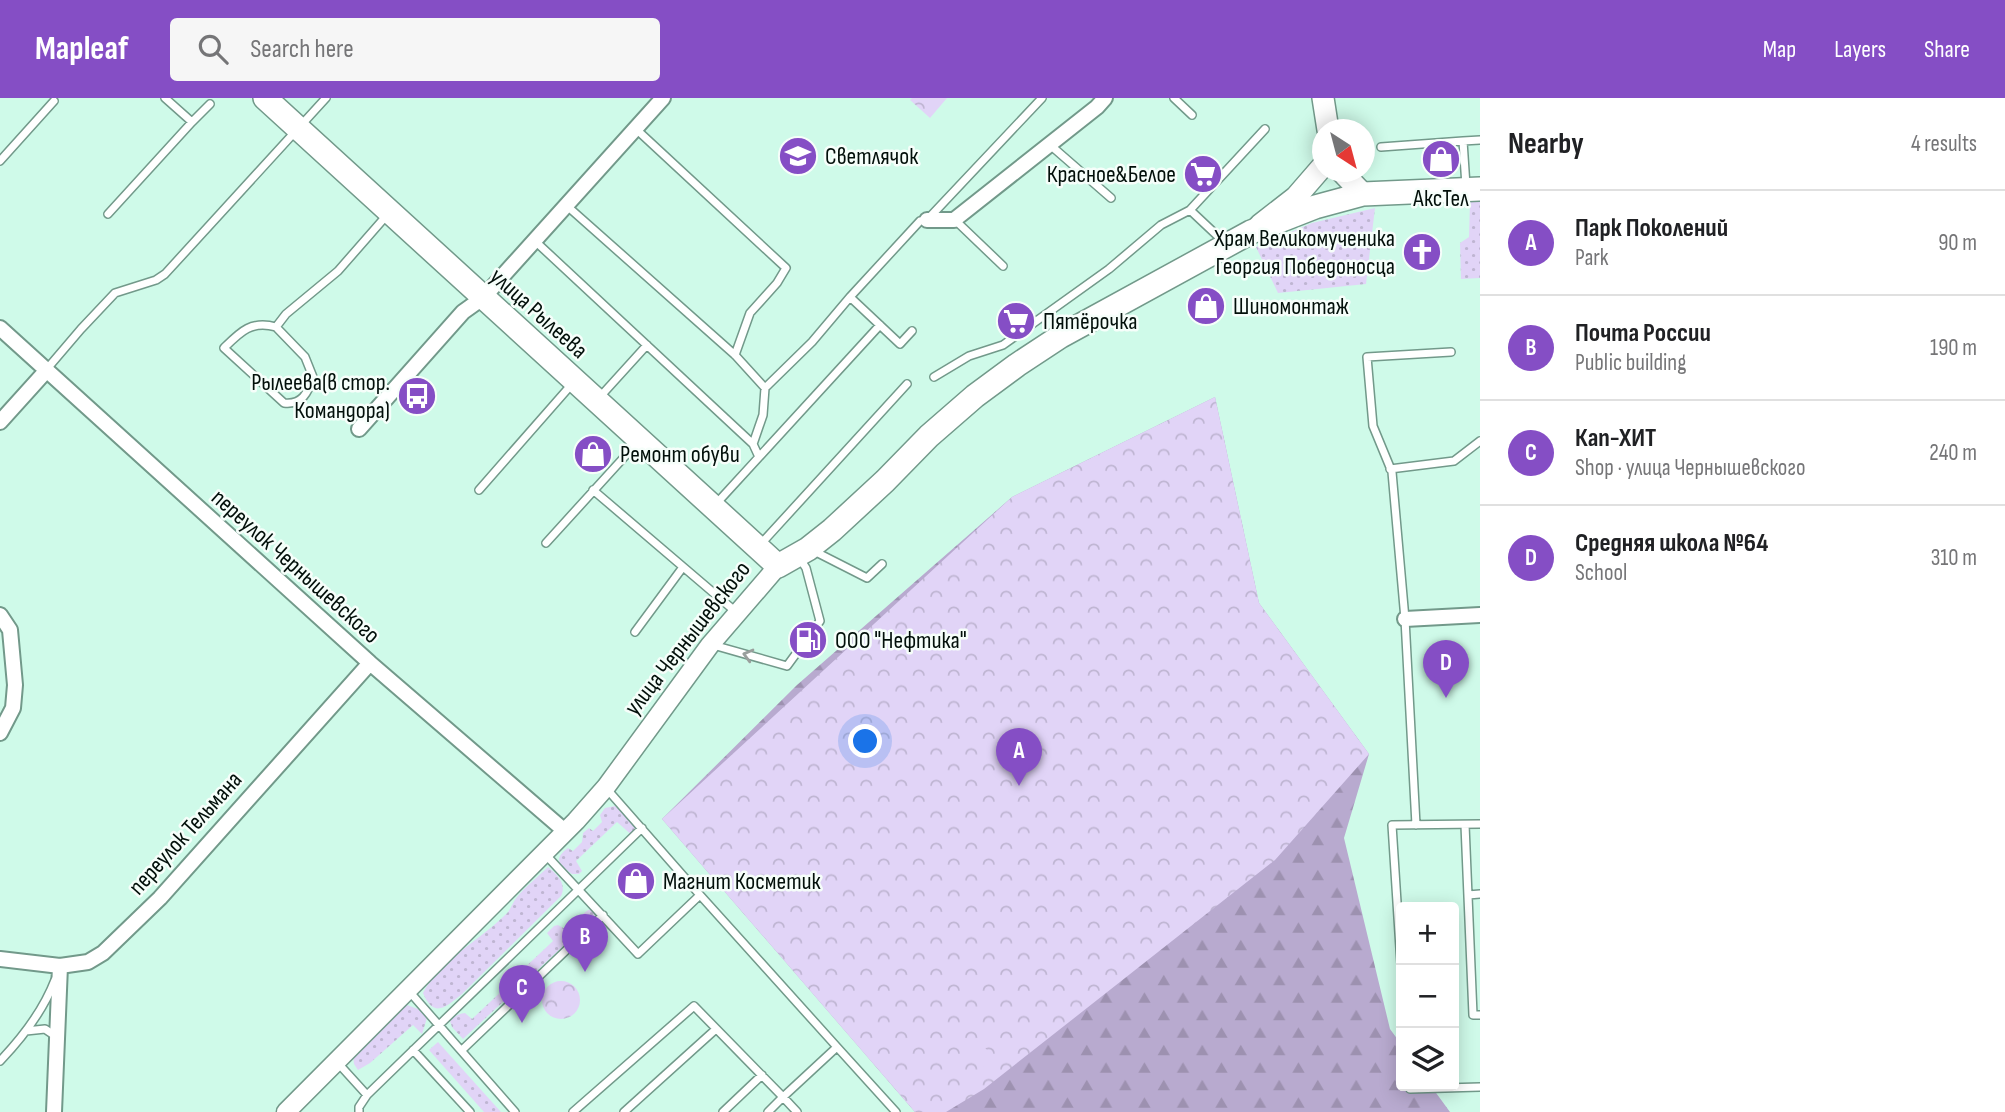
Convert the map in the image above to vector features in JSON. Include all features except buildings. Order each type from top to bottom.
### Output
[{"type":"main road","name":"улица Рылеева","points":[[265,98],[758,548],[795,557]]},
{"type":"main road","points":[[1323,98],[1326,119]]},
{"type":"main road","name":"улица Чернышевского","points":[[795,557],[859,505],[929,436],[975,396],[1017,365],[1060,336],[1251,232],[1296,197],[1312,179]]},
{"type":"main road","points":[[1352,182],[1363,194]]},
{"type":"main road","points":[[1251,232],[1315,206],[1363,194],[1473,189]]},
{"type":"street","points":[[359,429],[463,312],[484,298],[663,98]]},
{"type":"street","points":[[927,220],[954,220],[1049,144],[1097,101]]},
{"type":"street","name":"переулок Чернышевского","points":[[0,328],[370,663],[566,832]]},
{"type":"street","points":[[0,422],[46,371]]},
{"type":"street","name":"улица Чернышевского","points":[[286,1112],[566,832],[606,787],[710,645],[737,613],[795,557]]},
{"type":"street","points":[[0,615],[10,630],[15,685],[13,708],[0,733]]},
{"type":"street","points":[[1405,619],[1480,615]]},
{"type":"street","name":"переулок Тельмана","points":[[0,959],[60,966],[95,959],[150,907],[370,663]]},
{"type":"street","points":[[54,1112],[60,966]]},
{"type":"lane","points":[[165,98],[192,122]]},
{"type":"lane","points":[[46,371],[115,293],[156,280],[165,274],[326,98]]},
{"type":"lane","points":[[754,444],[762,415],[765,388],[812,342],[849,296],[920,220],[927,220],[1042,98]]},
{"type":"lane","points":[[1174,98],[1192,115]]},
{"type":"lane","points":[[0,161],[54,99]]},
{"type":"lane","points":[[108,214],[210,104]]},
{"type":"lane","points":[[635,129],[786,268],[777,283],[751,313],[735,355]]},
{"type":"lane","points":[[934,377],[970,356],[1003,345],[1109,270],[1161,225],[1190,210],[1265,129]]},
{"type":"lane","points":[[1381,147],[1480,140]]},
{"type":"lane","points":[[1463,141],[1473,189]]},
{"type":"lane","points":[[1049,144],[1111,198]]},
{"type":"lane","points":[[566,205],[735,355],[765,388]]},
{"type":"lane","points":[[1190,210],[1227,245]]},
{"type":"lane","points":[[276,327],[286,314],[338,271],[390,212]]},
{"type":"lane","points":[[954,220],[1003,266]]},
{"type":"lane","points":[[535,241],[754,444],[759,457]]},
{"type":"lane","points":[[849,296],[900,344],[912,331]]},
{"type":"lane","points":[[266,324],[276,327],[305,357],[313,377],[306,396],[292,404],[284,403],[224,348],[246,328],[266,324]]},
{"type":"lane","points":[[713,507],[880,325]]},
{"type":"lane","points":[[597,401],[647,345]]},
{"type":"lane","points":[[1003,345],[1017,365]]},
{"type":"lane","points":[[1416,825],[1405,619],[1390,469],[1373,426],[1367,356],[1451,352]]},
{"type":"lane","points":[[479,490],[575,381]]},
{"type":"lane","points":[[758,548],[907,384]]},
{"type":"lane","points":[[546,543],[640,440]]},
{"type":"lane","points":[[1390,469],[1454,461],[1480,441]]},
{"type":"lane","points":[[593,491],[737,613]]},
{"type":"lane","points":[[795,557],[867,578],[882,564]]},
{"type":"lane","points":[[710,645],[787,666],[820,621],[806,568],[795,557]]},
{"type":"lane","points":[[635,632],[683,567]]},
{"type":"lane","points":[[606,787],[896,1112]]},
{"type":"lane","points":[[1397,902],[1392,825],[1480,824]]},
{"type":"lane","points":[[1465,825],[1473,1016],[1480,1015]]},
{"type":"lane","points":[[359,1112],[359,1107],[367,1095],[642,828]]},
{"type":"lane","points":[[545,853],[638,954],[700,895]]},
{"type":"lane","points":[[1468,895],[1480,894]]},
{"type":"lane","points":[[461,1050],[603,915]]},
{"type":"lane","points":[[0,1061],[39,1014],[51,992],[60,966]]},
{"type":"lane","points":[[408,990],[515,1112]]},
{"type":"lane","points":[[573,1112],[694,1006],[797,1112]]},
{"type":"lane","points":[[624,1112],[716,1028]]},
{"type":"lane","points":[[26,1031],[45,1029],[57,1038]]},
{"type":"lane","points":[[768,1112],[837,1047]]},
{"type":"lane","points":[[413,1050],[470,1112]]},
{"type":"lane","points":[[337,1062],[367,1095]]},
{"type":"lane","points":[[723,1112],[762,1075]]},
{"type":"lane","points":[[1459,1088],[1480,1087]]},
{"type":"green space","points":[[947,98],[930,118],[910,100]]},
{"type":"green space","points":[[1470,202],[1480,202],[1480,278],[1461,279],[1460,243],[1469,237]]},
{"type":"green space","points":[[1375,208],[1366,284],[1278,293],[1256,247],[1312,223]]},
{"type":"green space","points":[[1215,397],[1259,603],[1369,754],[1344,838],[1390,1029],[1396,1037],[1396,1091],[1435,1091],[1450,1112],[915,1112],[662,819],[797,685],[1012,497]]},
{"type":"green space","points":[[1215,397],[1259,603],[1369,754],[1275,860],[984,1089],[946,1112],[915,1112],[662,819],[1012,497]]},
{"type":"green space","points":[[615,806],[638,828],[634,837],[617,822],[576,861],[582,871],[572,874],[561,865],[560,856],[568,848],[573,851],[582,842],[583,833],[589,828],[593,831],[602,822],[600,815],[605,808]]},
{"type":"green space","points":[[548,867],[562,883],[561,896],[462,994],[441,1008],[431,1006],[423,993],[430,981],[507,913],[515,899]]},
{"type":"green space","points":[[588,910],[595,915],[589,922],[463,1039],[450,1021],[463,1013],[472,1019],[506,987],[501,981],[505,972],[511,968],[519,973],[553,941],[547,933],[554,926],[565,929]]},
{"type":"green space","points":[[561,981],[574,987],[580,1000],[574,1013],[561,1019],[548,1013],[542,1000],[548,987]]},
{"type":"green space","points":[[407,1005],[418,1009],[427,1018],[422,1034],[413,1025],[370,1063],[358,1070],[353,1055]]},
{"type":"green space","points":[[970,1035],[993,1055],[983,1067],[960,1047]]},
{"type":"green space","points":[[438,1042],[501,1112],[484,1112],[429,1050]]},
{"type":"place","name":"Светлячок","points":[[798,156]]},
{"type":"place","name":"АксТел","points":[[1441,159]]},
{"type":"place","name":"Красное&Белое","points":[[1203,174]]},
{"type":"place","name":"Храм Великомученика Георгия Победоносца","points":[[1422,252]]},
{"type":"place","name":"Шиномонтаж","points":[[1206,306]]},
{"type":"place","name":"Пятёрочка","points":[[1016,321]]},
{"type":"place","name":"Рылеева(в стор. Командора)","points":[[417,396]]},
{"type":"place","name":"Ремонт обуви","points":[[593,454]]},
{"type":"place","name":"ООО \"Нефтика\"","points":[[808,640]]},
{"type":"place","name":"Средняя школа №64","points":[[1446,698]]},
{"type":"place","name":"Парк Поколений","points":[[1019,786]]},
{"type":"place","name":"Магнит Косметик","points":[[636,881]]},
{"type":"place","name":"Почта России","points":[[585,972]]},
{"type":"place","name":"Кап-ХИТ","points":[[522,1023]]}]
